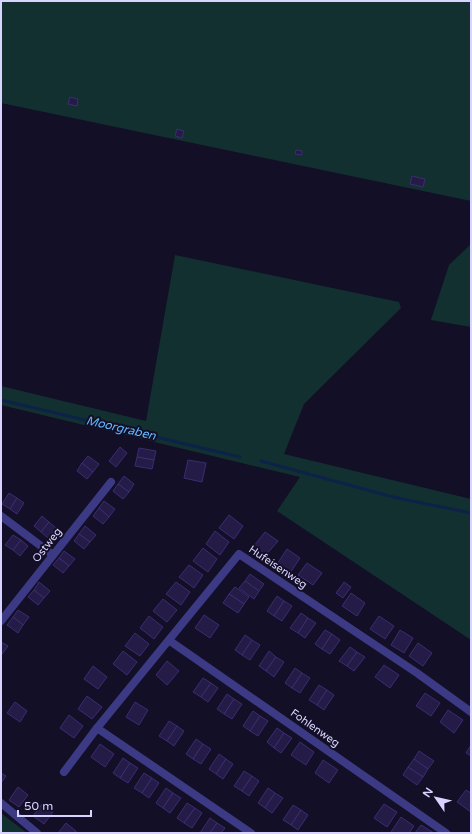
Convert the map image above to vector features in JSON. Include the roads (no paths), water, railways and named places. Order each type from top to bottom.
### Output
[{"type":"street","name":"Ostweg","points":[[1,621],[110,482]]},
{"type":"street","points":[[1,516],[53,555]]},
{"type":"street","name":"Hufeisenweg","points":[[64,772],[97,728],[170,641],[239,554],[417,673],[471,712]]},
{"type":"street","name":"Fohlenweg","points":[[170,641],[446,833]]},
{"type":"street","points":[[97,728],[251,833]]},
{"type":"street","points":[[1,803],[37,833]]},
{"type":"waterway","name":"Moorgraben","points":[[1,400],[240,457]]},
{"type":"waterway","name":"Moorgraben","points":[[261,461],[393,497],[471,513]]}]
